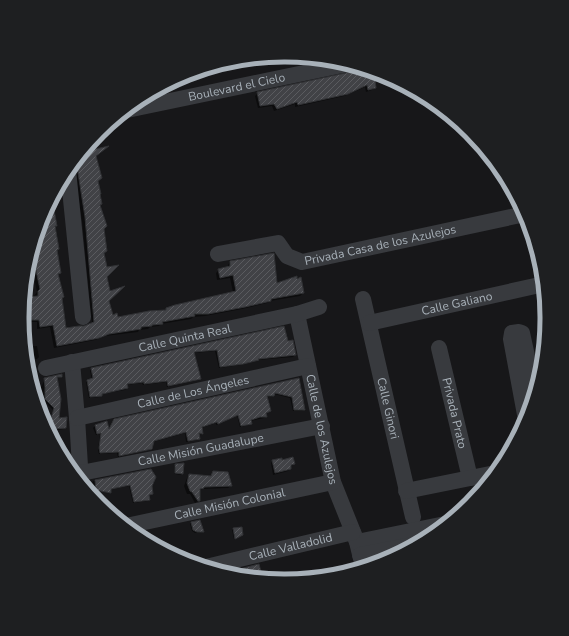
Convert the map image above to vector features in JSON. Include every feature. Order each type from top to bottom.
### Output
[{"type":"street","name":"Boulevard el Cielo","points":[[141,107],[333,67]]},
{"type":"street","points":[[69,181],[83,317]]},
{"type":"street","name":"Privada Casa de los Azulejos","points":[[218,254],[278,243],[287,256],[302,262],[519,215]]},
{"type":"street","name":"Calle Galiano","points":[[369,323],[538,285]]},
{"type":"street","name":"Calle Ginori","points":[[364,298],[413,517]]},
{"type":"street","name":"Calle Quinta Real","points":[[46,368],[297,314],[320,307]]},
{"type":"street","name":"Calle de los Azulejos","points":[[297,314],[333,482],[365,550]]},
{"type":"street","name":"Privada Prato","points":[[438,348],[470,478]]},
{"type":"street","points":[[72,362],[81,472]]},
{"type":"street","name":"Calle de Los Ángeles","points":[[77,418],[308,366]]},
{"type":"street","name":"Calle Misión Guadalupe","points":[[84,476],[322,426]]},
{"type":"street","points":[[406,491],[486,475]]},
{"type":"street","name":"Calle Misión Colonial","points":[[134,524],[333,482]]},
{"type":"street","points":[[365,550],[425,530]]},
{"type":"street","points":[[365,550],[400,546]]},
{"type":"street","name":"Calle Valladolid","points":[[220,565],[365,550]]},
{"type":"building","points":[[353,71],[375,79],[376,88],[368,90],[367,85],[348,94],[298,105],[297,102],[277,109],[274,104],[260,106],[257,92]]},
{"type":"building","points":[[109,146],[96,156],[102,178],[98,181],[102,204],[100,205],[107,226],[104,229],[107,251],[104,253],[107,267],[119,265],[107,277],[110,291],[125,286],[109,301],[113,315],[117,313],[118,317],[149,311],[166,310],[166,308],[175,305],[236,291],[233,275],[220,278],[218,269],[230,266],[230,261],[274,253],[277,283],[297,276],[297,279],[301,277],[304,293],[271,299],[271,301],[245,307],[208,314],[194,314],[195,316],[162,322],[163,324],[141,327],[141,329],[109,334],[99,338],[57,346],[53,325],[40,327],[39,320],[29,320],[30,297],[38,296],[38,291],[40,289],[35,265],[48,220],[54,208],[59,249],[57,250],[61,273],[58,274],[64,297],[62,298],[66,328],[84,326],[94,322],[85,217],[77,169],[92,150]]},
{"type":"building","points":[[284,326],[288,341],[293,340],[296,355],[258,359],[259,360],[243,364],[220,367],[217,350],[194,352],[201,379],[168,386],[167,381],[144,384],[144,382],[127,384],[128,388],[102,394],[102,396],[90,397],[87,380],[93,378],[91,368]]},
{"type":"building","points":[[62,374],[62,377],[57,377],[61,399],[59,418],[67,417],[66,428],[54,429],[50,421],[54,408],[45,399],[44,378]]},
{"type":"building","points":[[299,378],[305,410],[294,410],[292,397],[275,393],[274,396],[267,396],[271,411],[266,413],[267,417],[260,417],[251,420],[252,424],[241,426],[238,415],[218,424],[217,422],[202,427],[203,434],[199,433],[200,439],[188,441],[186,432],[154,441],[152,449],[119,456],[119,452],[100,453],[99,448],[101,433],[97,434],[95,425],[107,421],[109,429],[114,419]]},
{"type":"building","points":[[293,457],[295,464],[291,465],[291,469],[275,473],[272,460],[282,458],[282,460]]},
{"type":"building","points":[[184,463],[183,474],[175,473],[175,464]]},
{"type":"building","points":[[151,469],[156,477],[152,486],[153,494],[149,495],[150,500],[134,502],[130,485],[111,489],[111,493],[96,490],[95,480]]},
{"type":"building","points":[[213,471],[228,472],[232,486],[204,487],[200,489],[200,501],[198,501],[190,491],[187,483],[189,474],[211,476]]},
{"type":"building","points":[[200,520],[204,532],[197,532],[193,530],[191,522]]},
{"type":"building","points":[[242,527],[243,535],[235,539],[233,528]]},
{"type":"building","points":[[259,564],[261,572],[261,572],[238,569]]}]
